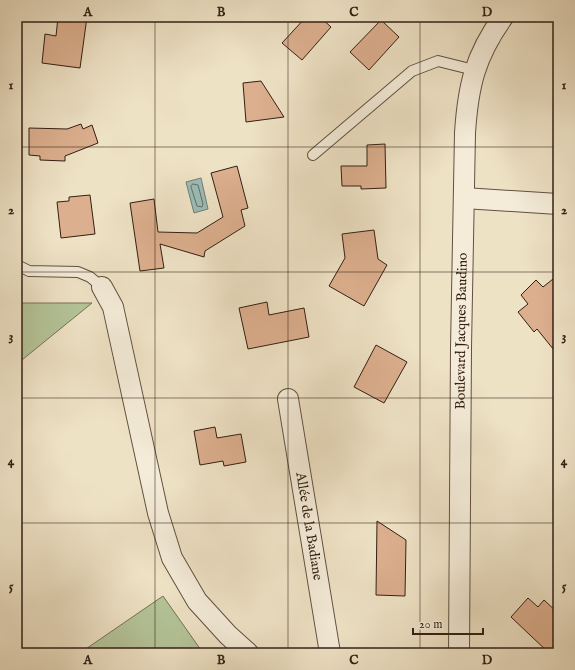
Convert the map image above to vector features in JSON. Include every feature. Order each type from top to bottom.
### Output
[{"type":"street","name":"Boulevard Jacques Baudino","points":[[458,653],[461,348],[467,98],[474,70],[488,38],[504,17]]},
{"type":"street","points":[[464,198],[558,204]]},
{"type":"street","points":[[102,287],[113,307],[158,513],[172,558],[197,601],[228,635],[248,653]]},
{"type":"street","name":"Allée de la Badiane","points":[[288,399],[330,653]]},
{"type":"lane","points":[[313,155],[412,71],[438,60],[474,70]]},
{"type":"lane","points":[[17,265],[30,270],[78,272],[90,277],[102,287]]},
{"type":"green space","points":[[17,303],[92,303],[17,364]]},
{"type":"green space","points":[[163,596],[203,653],[80,653]]},
{"type":"water","points":[[201,178],[208,209],[194,213],[186,182]]},
{"type":"building","points":[[58,17],[87,17],[80,68],[42,63],[45,34],[56,36]]},
{"type":"building","points":[[306,17],[320,17],[331,27],[302,60],[282,43]]},
{"type":"building","points":[[381,20],[399,37],[369,70],[350,52]]},
{"type":"building","points":[[261,81],[284,117],[246,122],[243,83]]},
{"type":"building","points":[[81,124],[83,129],[92,125],[98,143],[65,156],[65,161],[40,160],[40,156],[29,155],[29,128],[67,129]]},
{"type":"building","points":[[385,144],[386,188],[361,189],[361,186],[342,186],[341,166],[367,166],[367,145]]},
{"type":"building","points":[[237,166],[248,208],[241,210],[245,226],[205,251],[204,257],[160,244],[164,268],[140,271],[130,203],[154,199],[158,232],[197,233],[223,217],[211,173]]},
{"type":"building","points":[[90,195],[95,234],[61,238],[57,202],[69,201],[69,197]]},
{"type":"building","points":[[374,230],[378,259],[387,265],[364,306],[329,286],[345,258],[342,234]]},
{"type":"building","points":[[558,275],[558,355],[537,329],[534,332],[518,312],[528,304],[521,295],[536,280],[543,287]]},
{"type":"building","points":[[267,302],[269,315],[304,308],[309,337],[248,349],[239,308]]},
{"type":"building","points":[[376,345],[407,362],[384,403],[354,387]]},
{"type":"building","points":[[215,427],[217,438],[241,434],[246,462],[224,466],[223,461],[200,465],[194,431]]},
{"type":"building","points":[[377,521],[406,540],[405,596],[376,595]]},
{"type":"building","points":[[528,598],[538,607],[544,600],[558,613],[558,653],[549,653],[511,617]]}]
